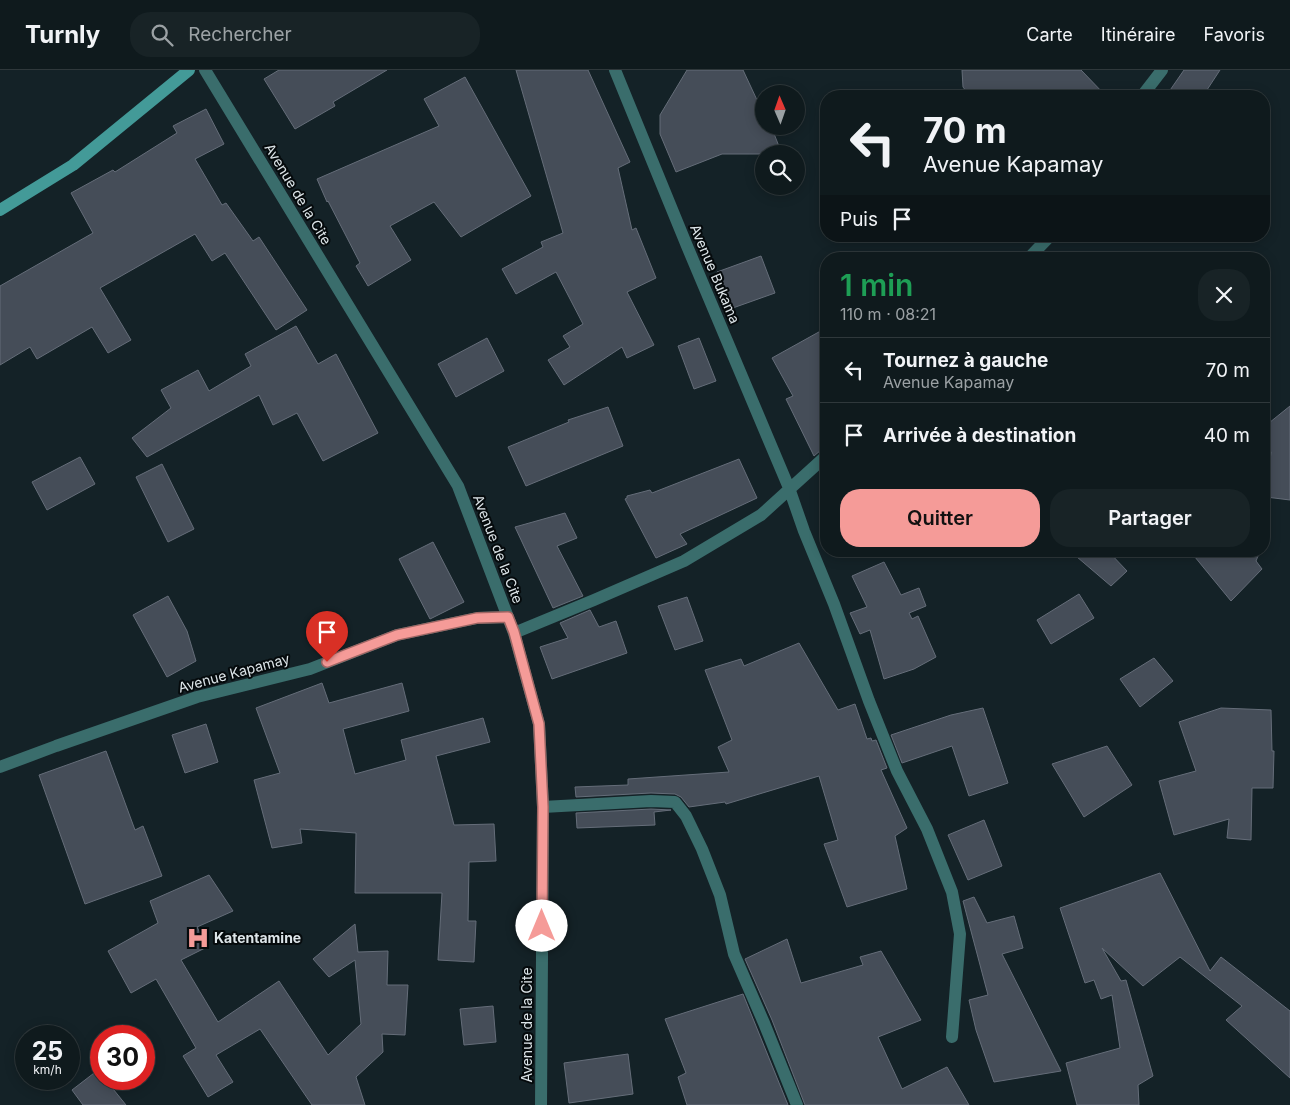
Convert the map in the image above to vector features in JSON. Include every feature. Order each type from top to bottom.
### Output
[{"type":"main road","points":[[0,210],[73,165],[189,70]]},
{"type":"street","name":"Avenue de la Cite","points":[[205,70],[458,486],[514,632],[539,724],[543,807],[541,1105]]},
{"type":"street","name":"Avenue Bukama","points":[[615,70],[789,488],[897,771],[927,829],[952,892],[960,934],[952,1037]]},
{"type":"street","points":[[1147,90],[1162,70]]},
{"type":"street","points":[[1035,252],[1044,242]]},
{"type":"street","points":[[514,632],[594,600],[684,560],[761,515],[820,461]]},
{"type":"street","name":"Avenue Kapamay","points":[[0,767],[197,697],[310,669],[397,635],[477,618],[508,617]]},
{"type":"street","points":[[543,807],[651,801],[674,802],[686,816],[702,849],[720,896],[734,954],[797,1105]]},
{"type":"building","points":[[279,70],[387,70],[333,102],[335,106],[295,129],[264,79]]},
{"type":"building","points":[[516,70],[588,70],[630,162],[618,168],[632,230],[636,228],[656,278],[627,292],[654,345],[627,358],[622,347],[564,385],[548,360],[570,347],[563,336],[583,324],[556,272],[516,294],[502,269],[543,247],[541,242],[563,233]]},
{"type":"building","points":[[687,70],[743,70],[755,96],[755,135],[775,135],[778,145],[755,145],[755,154],[722,154],[676,172],[660,134],[660,115]]},
{"type":"building","points":[[962,70],[1081,70],[1100,90],[965,90],[963,87]]},
{"type":"building","points":[[1184,70],[1220,70],[1207,90],[1170,90]]},
{"type":"building","points":[[465,77],[531,196],[461,237],[434,202],[390,226],[411,260],[368,286],[356,266],[360,263],[327,202],[317,179],[439,126],[424,99]]},
{"type":"building","points":[[206,109],[224,144],[195,159],[222,205],[226,203],[253,241],[259,237],[307,310],[276,330],[225,253],[212,261],[195,234],[100,288],[131,340],[108,353],[92,327],[37,359],[30,347],[0,365],[0,286],[93,233],[71,193],[113,170],[115,172],[177,133],[173,126]]},
{"type":"building","points":[[761,256],[775,293],[730,309],[717,272]]},
{"type":"building","points":[[296,326],[318,364],[336,354],[378,433],[323,461],[297,413],[273,425],[259,395],[147,457],[132,438],[171,408],[161,390],[198,370],[209,391],[251,366],[245,354]]},
{"type":"building","points":[[820,331],[820,451],[814,456],[786,399],[793,396],[772,358]]},
{"type":"building","points":[[487,338],[504,371],[456,397],[438,364]]},
{"type":"building","points":[[699,338],[716,381],[694,389],[678,346]]},
{"type":"building","points":[[1290,406],[1290,500],[1270,498],[1270,422]]},
{"type":"building","points":[[608,407],[623,446],[526,486],[508,447],[569,422],[568,420]]},
{"type":"building","points":[[80,457],[95,484],[47,510],[32,482]]},
{"type":"building","points":[[739,459],[757,498],[680,534],[687,544],[656,558],[625,499],[627,496],[650,490],[652,493]]},
{"type":"building","points":[[162,464],[194,529],[168,542],[136,477]]},
{"type":"building","points":[[565,513],[577,538],[557,546],[583,596],[553,608],[515,527]]},
{"type":"building","points":[[433,542],[464,602],[430,619],[399,559]]},
{"type":"building","points":[[1077,557],[1114,557],[1127,571],[1111,586]]},
{"type":"building","points":[[1195,557],[1258,557],[1256,561],[1262,569],[1231,601]]},
{"type":"building","points":[[884,562],[901,595],[919,588],[926,606],[909,613],[912,619],[918,616],[936,657],[914,669],[884,679],[870,630],[860,634],[850,613],[867,607],[852,576]]},
{"type":"building","points":[[1079,594],[1094,618],[1051,644],[1037,620]]},
{"type":"building","points":[[168,596],[187,631],[196,661],[167,677],[133,615]]},
{"type":"building","points":[[687,597],[703,641],[675,650],[658,606]]},
{"type":"building","points":[[590,610],[599,627],[616,621],[627,653],[552,679],[540,647],[568,638],[560,623]]},
{"type":"building","points":[[799,643],[838,710],[855,704],[867,739],[876,740],[887,768],[881,770],[907,828],[895,836],[907,889],[847,907],[824,844],[838,840],[819,776],[726,804],[725,802],[689,807],[681,797],[675,794],[651,793],[576,797],[575,787],[628,785],[628,779],[729,772],[718,747],[732,740],[705,670],[741,659],[744,666]]},
{"type":"building","points":[[1154,658],[1173,681],[1140,707],[1120,679]]},
{"type":"building","points":[[322,683],[329,703],[402,683],[409,711],[343,729],[355,774],[406,760],[401,740],[483,718],[490,742],[436,756],[454,825],[494,824],[496,861],[469,862],[468,921],[476,921],[474,962],[438,960],[442,893],[355,893],[356,833],[300,829],[302,843],[272,848],[254,780],[280,773],[256,708]]},
{"type":"building","points":[[983,708],[1008,783],[969,796],[952,746],[902,763],[891,735],[951,715]]},
{"type":"building","points":[[1221,708],[1271,710],[1272,751],[1274,751],[1273,788],[1252,788],[1251,840],[1227,838],[1229,819],[1174,835],[1159,781],[1196,771],[1179,722]]},
{"type":"building","points":[[206,724],[218,762],[185,773],[172,735]]},
{"type":"building","points":[[1107,746],[1132,785],[1084,817],[1052,764]]},
{"type":"building","points":[[106,751],[135,830],[143,826],[162,876],[85,904],[39,775]]},
{"type":"building","points":[[651,809],[671,810],[654,812],[655,825],[577,828],[576,813]]},
{"type":"building","points":[[984,820],[1002,866],[968,880],[948,835]]},
{"type":"building","points":[[1160,873],[1210,971],[1221,957],[1290,1011],[1290,1078],[1226,1020],[1242,1006],[1180,957],[1143,986],[1102,948],[1121,981],[1126,980],[1153,1076],[1138,1085],[1139,1105],[1077,1105],[1066,1063],[1120,1048],[1112,995],[1101,999],[1094,980],[1085,983],[1060,908]]},
{"type":"building","points":[[209,875],[233,911],[197,927],[207,947],[181,960],[218,1022],[279,981],[328,1055],[361,1024],[355,960],[329,977],[313,959],[355,924],[358,952],[388,951],[387,985],[408,985],[405,1035],[382,1034],[383,1052],[356,1077],[365,1105],[312,1105],[260,1029],[216,1055],[233,1082],[208,1097],[183,1056],[196,1048],[156,979],[131,993],[108,951],[158,923],[150,901]]},
{"type":"building","points":[[974,897],[987,923],[1014,916],[1023,948],[1002,954],[1061,1071],[994,1082],[976,1030],[969,1000],[988,995],[963,901]]},
{"type":"building","points":[[787,939],[801,983],[863,965],[860,957],[881,951],[921,1020],[878,1037],[902,1089],[947,1067],[969,1105],[805,1105],[772,1020],[745,959]]},
{"type":"building","points":[[743,994],[788,1105],[687,1105],[678,1077],[686,1073],[665,1019]]},
{"type":"building","points":[[493,1006],[496,1042],[464,1045],[460,1009]]},
{"type":"building","points":[[628,1054],[633,1094],[569,1103],[564,1063]]},
{"type":"building","points":[[90,1076],[90,1090],[114,1090],[126,1105],[83,1105],[72,1090],[80,1090],[80,1084]]},
{"type":"place","name":"Katentamine","points":[[198,938]]},
{"type":"route","points":[[327,662],[397,635],[477,618],[508,617],[514,632],[539,724],[543,807],[542,926]]}]
